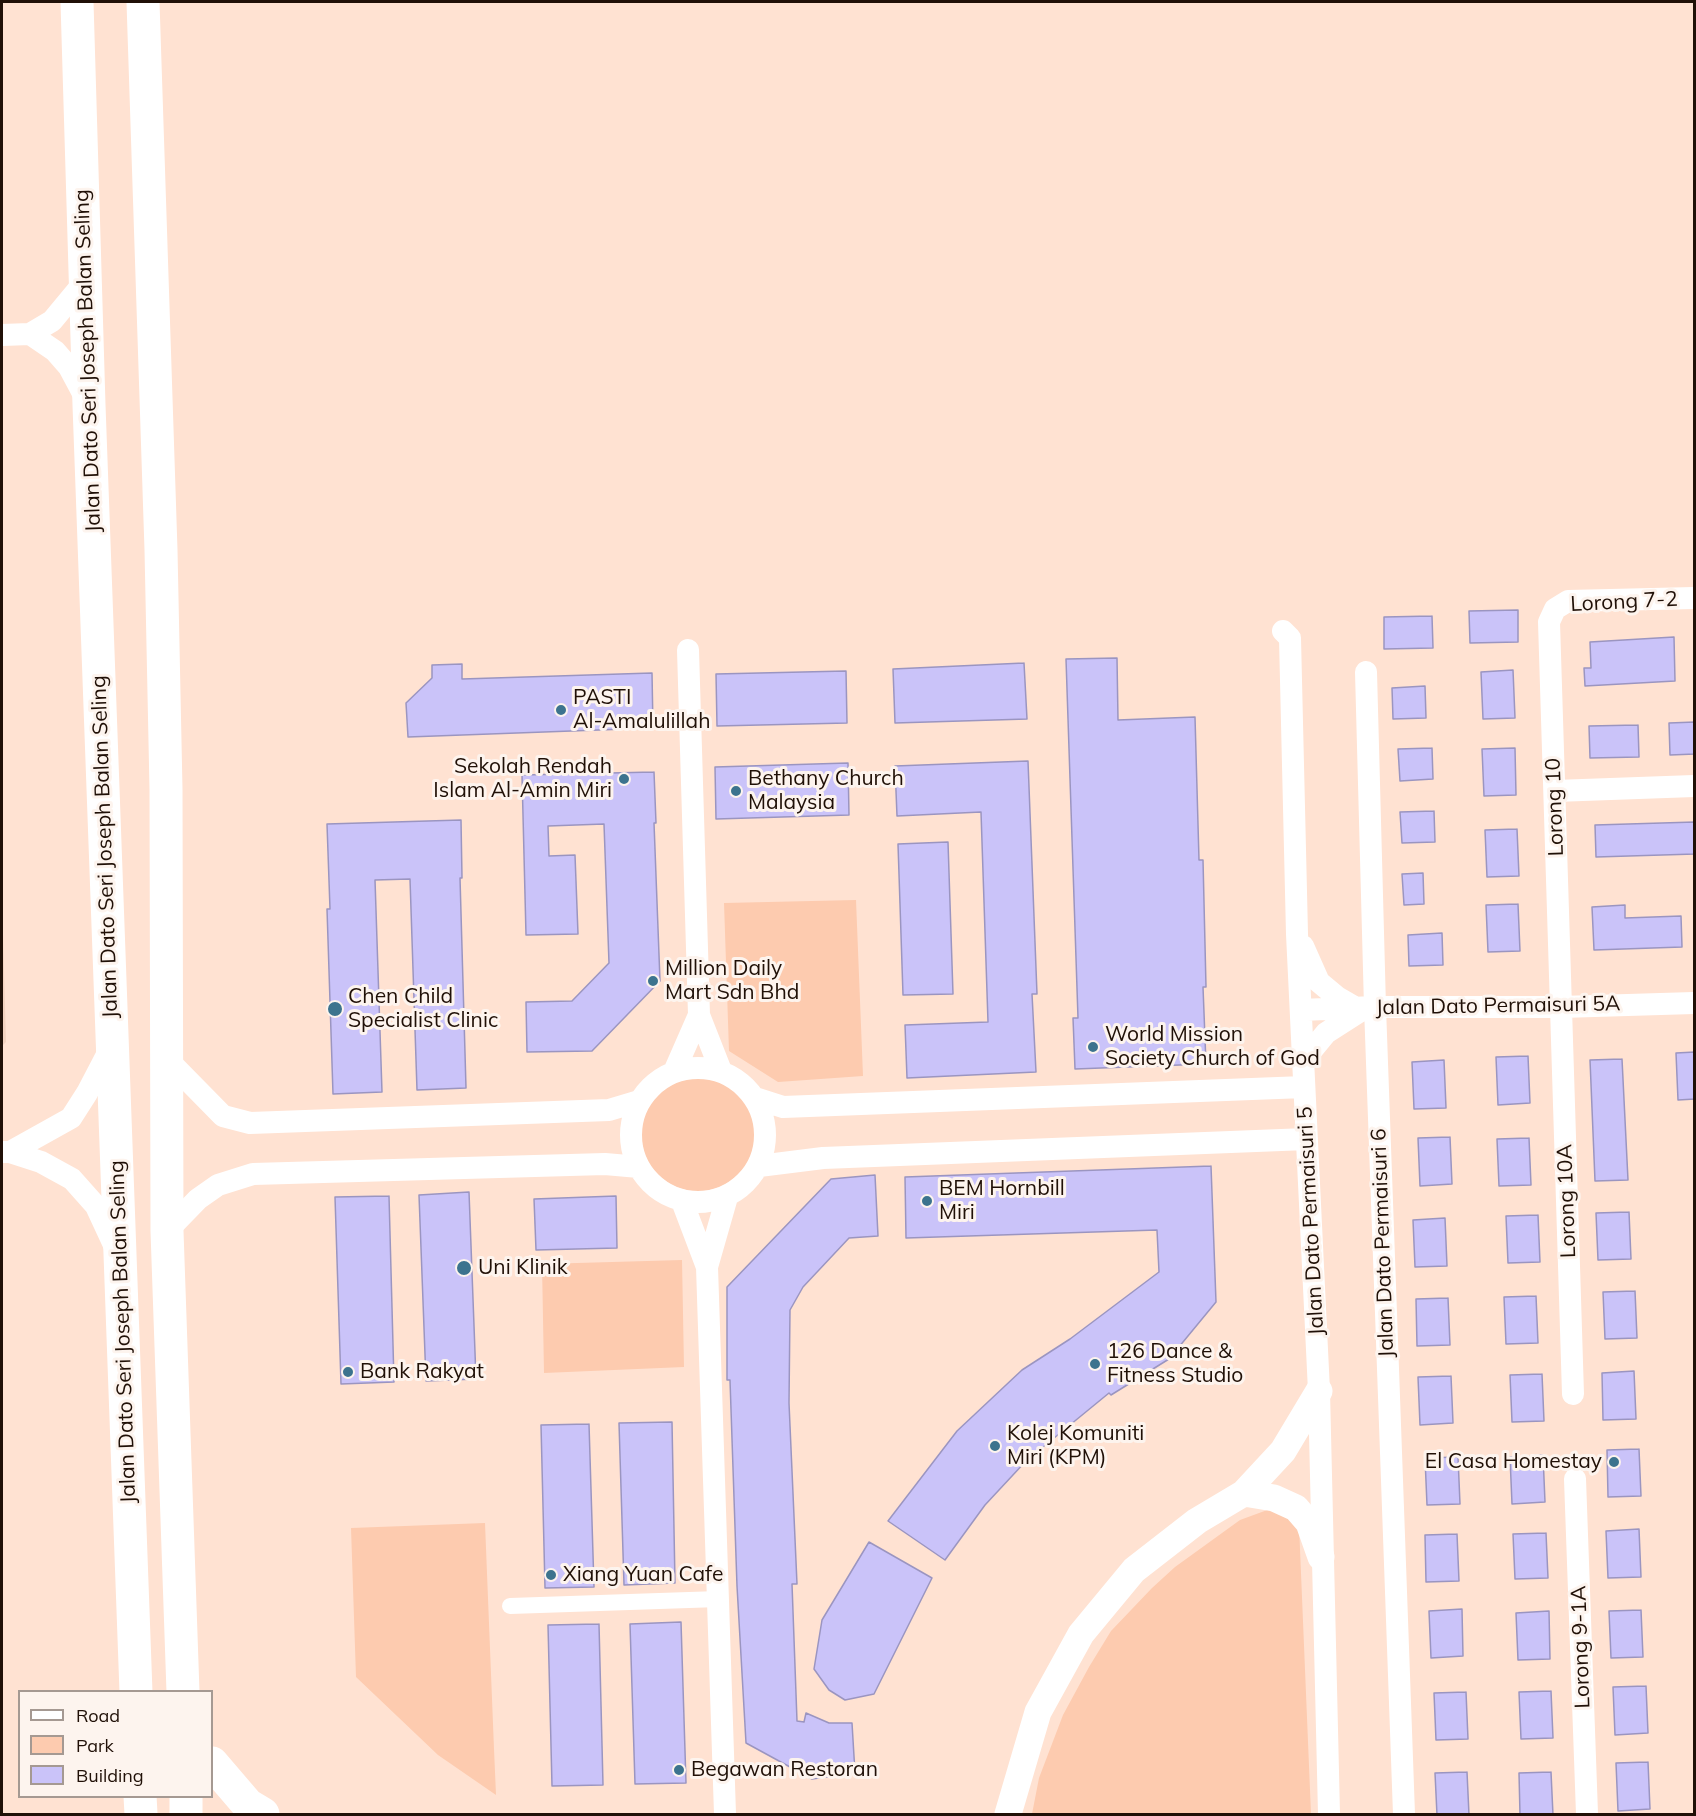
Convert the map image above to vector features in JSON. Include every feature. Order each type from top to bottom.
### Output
[{"type":"main road","name":"Jalan Dato Seri Joseph Balan Seling","points":[[77,2],[89,405],[136,1690]]},
{"type":"main road","points":[[143,2],[161,550],[166,789],[167,1231],[183,1690]]},
{"type":"main road","points":[[213,1765],[248,1805],[262,1815]]},
{"type":"main road","points":[[140,1798],[141,1815]]},
{"type":"main road","points":[[186,1798],[186,1815]]},
{"type":"street","points":[[2,335],[30,334],[52,321],[86,280]]},
{"type":"street","points":[[30,334],[55,351],[69,367],[89,405]]},
{"type":"street","name":"Lorong 7-2","points":[[1555,609],[1568,601],[1695,598]]},
{"type":"street","name":"Lorong 10","points":[[1555,609],[1549,622],[1561,1007]]},
{"type":"street","name":"Jalan Dato Permaisuri 5","points":[[1283,631],[1290,638],[1297,934],[1319,1391],[1329,1815]]},
{"type":"street","points":[[688,650],[699,1015],[721,1071]]},
{"type":"street","name":"Jalan Dato Permaisuri 6","points":[[1366,672],[1365,1007],[1404,1815]]},
{"type":"street","points":[[1555,791],[1695,786]]},
{"type":"street","points":[[1297,934],[1319,982],[1337,997],[1365,1007]]},
{"type":"street","name":"Jalan Dato Permaisuri 5A","points":[[1301,1010],[1365,1007],[1561,1007],[1695,1003]]},
{"type":"street","points":[[1303,1061],[1326,1033],[1365,1007]]},
{"type":"street","name":"Lorong 10A","points":[[1561,1007],[1572,1394]]},
{"type":"street","points":[[674,1072],[699,1015]]},
{"type":"street","points":[[6,1152],[71,1118],[112,1045]]},
{"type":"street","points":[[166,1058],[223,1116],[250,1123],[609,1110],[639,1101]]},
{"type":"street","points":[[698,1068],[721,1071],[741,1082],[755,1098],[764,1120],[766,1143],[759,1166],[745,1184],[727,1197],[705,1203],[682,1201],[665,1194],[650,1183],[639,1167],[632,1146],[632,1123],[639,1101],[654,1084],[674,1072],[698,1068]]},
{"type":"street","points":[[755,1098],[783,1107],[1304,1087]]},
{"type":"street","points":[[759,1166],[823,1158],[1307,1139]]},
{"type":"street","points":[[6,1152],[41,1162],[72,1179],[96,1206],[119,1257]]},
{"type":"street","points":[[167,1231],[198,1199],[218,1185],[253,1174],[605,1164],[639,1167]]},
{"type":"street","points":[[725,1815],[707,1267],[727,1197]]},
{"type":"street","points":[[682,1201],[707,1267]]},
{"type":"street","points":[[1008,1815],[1038,1712],[1081,1634],[1134,1570],[1197,1521],[1244,1493],[1283,1451],[1319,1391]]},
{"type":"street","name":"Lorong 9-1A","points":[[1575,1479],[1587,1815]]},
{"type":"street","points":[[1244,1493],[1274,1498],[1296,1508],[1309,1523],[1322,1557]]},
{"type":"street","points":[[510,1606],[718,1599]]},
{"type":"street","points":[[999,1815],[1006,1807],[1014,1788]]},
{"type":"shaded area","points":[[2,899],[6,1042],[2,1046]]},
{"type":"green space","points":[[856,900],[863,1076],[778,1082],[729,1051],[724,903]]},
{"type":"green space","points":[[698,1077],[720,1082],[738,1094],[750,1112],[755,1134],[750,1156],[738,1174],[720,1186],[698,1191],[676,1186],[658,1174],[646,1156],[641,1134],[646,1112],[658,1094],[676,1082]]},
{"type":"green space","points":[[682,1260],[684,1367],[544,1373],[542,1264]]},
{"type":"green space","points":[[1270,1509],[1299,1525],[1311,1814],[1032,1814],[1039,1778],[1063,1715],[1111,1631],[1175,1567],[1240,1520]]},
{"type":"green space","points":[[485,1523],[496,1795],[438,1755],[356,1677],[351,1528]]},
{"type":"building","points":[[1518,610],[1518,642],[1470,643],[1469,611]]},
{"type":"building","points":[[1432,616],[1433,648],[1384,649],[1384,617]]},
{"type":"building","points":[[1674,637],[1675,681],[1585,686],[1584,668],[1591,668],[1590,642]]},
{"type":"building","points":[[1117,658],[1118,720],[1195,717],[1199,860],[1203,860],[1206,987],[1203,987],[1206,1064],[1075,1069],[1073,1018],[1078,1018],[1066,659]]},
{"type":"building","points":[[1024,663],[1027,719],[895,723],[893,669]]},
{"type":"building","points":[[462,664],[462,679],[652,673],[653,728],[408,737],[406,703],[432,678],[432,665]]},
{"type":"building","points":[[1513,670],[1515,718],[1483,719],[1481,672]]},
{"type":"building","points":[[846,671],[847,723],[717,726],[716,674]]},
{"type":"building","points":[[1425,686],[1426,718],[1393,719],[1392,688]]},
{"type":"building","points":[[1695,722],[1695,754],[1670,755],[1669,723]]},
{"type":"building","points":[[1638,725],[1639,757],[1590,758],[1589,726]]},
{"type":"building","points":[[1432,748],[1433,779],[1400,781],[1398,749]]},
{"type":"building","points":[[1515,748],[1516,795],[1484,796],[1482,749]]},
{"type":"building","points":[[1028,761],[1037,994],[1032,994],[1036,1072],[907,1078],[905,1025],[988,1022],[981,812],[897,816],[895,766]]},
{"type":"building","points":[[848,763],[849,815],[716,819],[715,767]]},
{"type":"building","points":[[654,772],[660,981],[592,1051],[527,1052],[526,1002],[572,1001],[609,963],[604,824],[548,826],[549,856],[575,855],[578,934],[526,935],[522,775]]},
{"type":"building","points":[[1434,811],[1435,842],[1402,843],[1400,812]]},
{"type":"building","points":[[461,820],[462,878],[460,878],[466,1088],[417,1090],[410,879],[375,880],[382,1092],[333,1094],[327,909],[330,909],[327,824]]},
{"type":"building","points":[[1695,822],[1695,854],[1596,857],[1595,825]]},
{"type":"building","points":[[1517,829],[1519,876],[1487,877],[1485,830]]},
{"type":"building","points":[[948,842],[953,994],[903,995],[898,844]]},
{"type":"building","points":[[1423,873],[1424,904],[1404,905],[1402,874]]},
{"type":"building","points":[[1518,904],[1520,951],[1488,952],[1486,905]]},
{"type":"building","points":[[1625,905],[1625,918],[1681,916],[1682,947],[1594,950],[1592,907]]},
{"type":"building","points":[[1442,933],[1443,965],[1409,966],[1408,935]]},
{"type":"building","points":[[1695,1052],[1695,1099],[1678,1100],[1676,1053]]},
{"type":"building","points":[[1528,1056],[1530,1103],[1498,1105],[1496,1057]]},
{"type":"building","points":[[1622,1059],[1628,1180],[1595,1181],[1590,1060]]},
{"type":"building","points":[[1444,1060],[1446,1108],[1414,1109],[1412,1062]]},
{"type":"building","points":[[1450,1137],[1452,1184],[1420,1186],[1418,1138]]},
{"type":"building","points":[[1529,1138],[1531,1185],[1499,1186],[1497,1139]]},
{"type":"building","points":[[1211,1166],[1216,1302],[1169,1359],[1111,1395],[1109,1393],[1026,1461],[985,1505],[945,1560],[888,1521],[957,1431],[1022,1370],[1070,1339],[1159,1272],[1157,1230],[906,1238],[905,1177]]},
{"type":"building","points":[[875,1175],[878,1236],[849,1238],[803,1287],[790,1310],[789,1403],[797,1584],[792,1584],[797,1721],[804,1722],[806,1713],[829,1723],[852,1723],[855,1773],[812,1779],[746,1743],[737,1586],[730,1380],[727,1380],[727,1287],[831,1179]]},
{"type":"building","points":[[469,1192],[476,1379],[426,1381],[419,1195]]},
{"type":"building","points":[[389,1196],[394,1382],[341,1384],[335,1197]]},
{"type":"building","points":[[616,1196],[617,1248],[536,1250],[534,1199]]},
{"type":"building","points":[[1629,1212],[1631,1259],[1598,1260],[1596,1213]]},
{"type":"building","points":[[1538,1215],[1540,1262],[1508,1263],[1506,1216]]},
{"type":"building","points":[[1445,1218],[1447,1266],[1415,1267],[1413,1220]]},
{"type":"building","points":[[1635,1291],[1637,1338],[1605,1339],[1603,1292]]},
{"type":"building","points":[[1536,1296],[1538,1343],[1506,1344],[1504,1297]]},
{"type":"building","points":[[1448,1298],[1450,1345],[1417,1346],[1416,1299]]},
{"type":"building","points":[[1634,1371],[1636,1419],[1603,1420],[1602,1373]]},
{"type":"building","points":[[1542,1374],[1544,1421],[1512,1422],[1510,1375]]},
{"type":"building","points":[[1451,1376],[1453,1423],[1420,1425],[1418,1377]]},
{"type":"building","points":[[672,1422],[675,1583],[624,1585],[619,1423]]},
{"type":"building","points":[[589,1424],[594,1587],[545,1588],[541,1425]]},
{"type":"building","points":[[1639,1449],[1641,1496],[1608,1497],[1607,1450]]},
{"type":"building","points":[[1543,1455],[1545,1502],[1512,1504],[1510,1457]]},
{"type":"building","points":[[1458,1457],[1460,1504],[1427,1505],[1425,1458]]},
{"type":"building","points":[[1639,1529],[1641,1577],[1608,1578],[1606,1531]]},
{"type":"building","points":[[1546,1533],[1548,1578],[1515,1579],[1513,1534]]},
{"type":"building","points":[[1457,1534],[1459,1581],[1426,1582],[1425,1535]]},
{"type":"building","points":[[869,1542],[932,1578],[874,1694],[845,1700],[829,1690],[814,1669],[822,1620]]},
{"type":"building","points":[[1462,1609],[1463,1656],[1431,1658],[1429,1611]]},
{"type":"building","points":[[1641,1610],[1643,1657],[1611,1658],[1609,1611]]},
{"type":"building","points":[[1549,1611],[1550,1659],[1518,1660],[1516,1613]]},
{"type":"building","points":[[681,1622],[686,1783],[635,1784],[630,1624]]},
{"type":"building","points":[[599,1624],[603,1785],[552,1786],[548,1625]]},
{"type":"building","points":[[1646,1686],[1648,1733],[1615,1735],[1613,1687]]},
{"type":"building","points":[[1551,1691],[1553,1738],[1521,1739],[1519,1692]]},
{"type":"building","points":[[1466,1692],[1468,1739],[1436,1740],[1434,1693]]},
{"type":"building","points":[[1648,1762],[1650,1809],[1618,1811],[1616,1763]]},
{"type":"building","points":[[1467,1772],[1469,1815],[1437,1815],[1435,1773]]},
{"type":"building","points":[[1551,1772],[1553,1815],[1520,1815],[1519,1773]]},
{"type":"place","name":"PASTI Al-Amalulillah","points":[[561,710]]},
{"type":"place","name":"Sekolah Rendah Islam Al-Amin Miri","points":[[624,779]]},
{"type":"place","name":"Bethany Church Malaysia","points":[[736,791]]},
{"type":"place","name":"Million Daily Mart Sdn Bhd","points":[[653,981]]},
{"type":"place","name":"Chen Child Specialist Clinic","points":[[335,1009]]},
{"type":"place","name":"World Mission Society Church of God","points":[[1093,1047]]},
{"type":"place","name":"BEM Hornbill Miri","points":[[927,1201]]},
{"type":"place","name":"Uni Klinik","points":[[464,1268]]},
{"type":"place","name":"126 Dance & Fitness Studio","points":[[1095,1364]]},
{"type":"place","name":"Bank Rakyat","points":[[348,1372]]},
{"type":"place","name":"Kolej Komuniti Miri (KPM)","points":[[995,1446]]},
{"type":"place","name":"El Casa Homestay","points":[[1614,1462]]},
{"type":"place","name":"Xiang Yuan Cafe","points":[[551,1575]]},
{"type":"place","name":"Begawan Restoran","points":[[679,1770]]}]
